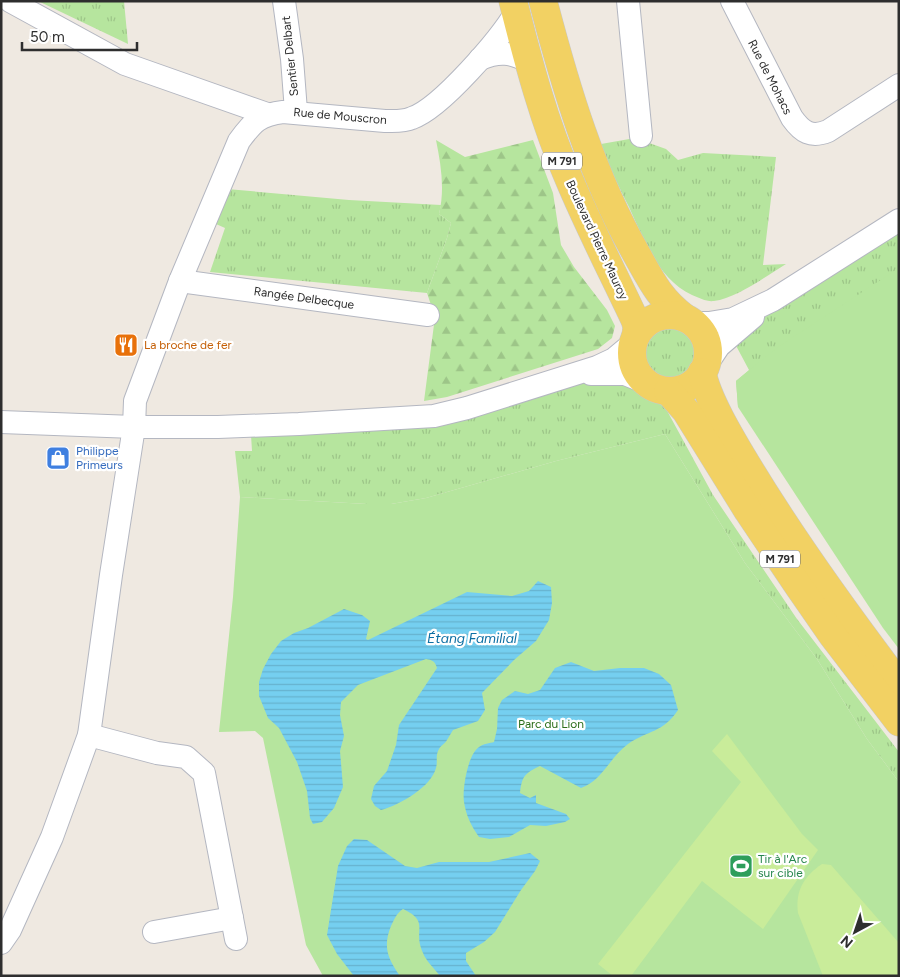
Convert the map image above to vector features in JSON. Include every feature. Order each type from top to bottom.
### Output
[{"type":"main road","name":"M 791","points":[[543,1],[562,72],[604,188],[628,238],[653,283],[667,303],[689,320]]},
{"type":"main road","name":"Boulevard Pierre Mauroy","points":[[515,6],[529,62],[549,128],[568,178],[635,320],[637,327],[634,340]]},
{"type":"main road","points":[[674,315],[689,320],[701,331],[708,351],[704,370],[695,381],[685,387],[657,387],[639,375],[634,366],[632,355],[634,340],[646,322],[656,317],[674,315]]},
{"type":"main road","name":"M 791","points":[[704,370],[706,388],[736,447],[768,499],[835,598],[899,684]]},
{"type":"main road","name":"M 791","points":[[657,387],[686,411],[799,587],[899,722]]},
{"type":"street","points":[[10,1],[125,64],[267,114]]},
{"type":"street","name":"Sentier Delbart","points":[[284,1],[292,58],[296,112]]},
{"type":"street","points":[[628,1],[641,136]]},
{"type":"street","name":"Rue de Mohacs","points":[[732,1],[792,118],[808,134],[820,134],[828,131],[897,90]]},
{"type":"street","name":"Rue de Mouscron","points":[[267,114],[296,112],[385,121],[412,118],[421,114],[440,100],[480,59],[509,24],[515,6]]},
{"type":"street","points":[[480,59],[493,53],[505,53],[529,62]]},
{"type":"street","points":[[1,943],[10,930],[52,838],[89,735],[134,427],[135,400],[180,281],[239,141],[252,124],[267,114]]},
{"type":"street","points":[[689,320],[709,323],[733,319],[773,300],[899,220]]},
{"type":"street","name":"Rangée Delbecque","points":[[180,281],[428,315]]},
{"type":"street","points":[[704,370],[714,352],[726,339],[773,300]]},
{"type":"street","points":[[1,422],[134,427],[256,426],[434,416],[563,379],[607,362],[634,340]]},
{"type":"street","points":[[563,379],[594,374],[617,373],[633,376],[657,387]]},
{"type":"street","points":[[89,735],[157,753],[186,757],[204,773],[234,928],[154,932]]},
{"type":"green space","points":[[38,1],[124,1],[128,44]]},
{"type":"green space","points":[[635,138],[666,149],[678,160],[703,153],[776,157],[763,265],[786,264],[751,286],[723,299],[706,300],[680,288],[661,269],[653,257],[610,168],[601,144]]},
{"type":"green space","points":[[436,140],[465,157],[533,140],[553,193],[561,245],[574,267],[607,310],[615,326],[612,338],[598,349],[447,397],[424,401],[435,317],[427,293],[451,223],[439,214],[442,186]]},
{"type":"green space","points":[[227,189],[349,200],[441,205],[439,214],[451,223],[427,293],[210,272],[225,228],[216,224]]},
{"type":"green space","points":[[899,229],[899,301],[738,407],[736,381],[749,370],[733,340],[792,298]]},
{"type":"green space","points":[[899,268],[899,649],[883,628],[738,407],[736,381],[778,347]]},
{"type":"green space","points":[[663,325],[675,325],[685,329],[693,337],[697,353],[693,369],[685,377],[675,381],[663,381],[653,377],[645,369],[641,359],[641,347],[645,337],[653,329]]},
{"type":"green space","points":[[605,378],[630,384],[665,407],[713,495],[797,619],[899,752],[899,782],[867,739],[817,659],[745,563],[665,434],[556,461],[426,498],[391,504],[240,497],[235,451],[252,451],[251,435],[549,390]]},
{"type":"green space","name":"Parc du Lion","points":[[665,434],[745,563],[817,659],[867,739],[899,782],[899,976],[323,976],[306,945],[263,738],[255,731],[219,732],[233,597],[240,497],[391,504],[426,498],[556,461]]},
{"type":"green space","name":"Tir à l'Arc sur cible","points":[[727,734],[802,834],[818,850],[763,929],[702,881],[631,976],[613,976],[598,964],[741,782],[712,751]]},
{"type":"green space","points":[[822,864],[831,865],[899,943],[899,976],[823,976],[798,913],[797,905],[802,885],[810,874]]},
{"type":"water","name":"Étang Familial","points":[[538,581],[551,587],[552,603],[549,620],[536,641],[514,660],[482,693],[485,710],[478,721],[453,730],[438,752],[437,765],[433,775],[428,782],[405,800],[381,810],[375,806],[371,799],[374,786],[387,771],[396,745],[399,725],[437,668],[435,664],[432,660],[426,659],[358,685],[341,702],[340,715],[344,736],[340,751],[343,787],[334,808],[322,822],[313,824],[310,818],[307,791],[297,762],[279,728],[268,718],[259,696],[259,682],[263,669],[281,641],[344,609],[362,615],[370,621],[366,639],[368,640],[467,592],[512,596],[529,591]]},
{"type":"water","points":[[571,662],[594,671],[644,668],[659,674],[671,685],[678,710],[667,723],[635,739],[622,749],[595,780],[588,785],[581,788],[540,766],[525,776],[520,793],[530,798],[536,795],[536,803],[566,814],[570,819],[546,826],[530,825],[509,837],[490,839],[479,837],[469,820],[464,802],[465,781],[469,764],[475,751],[484,744],[494,742],[498,708],[502,700],[515,691],[528,694],[540,690],[555,668]]},
{"type":"water","points":[[354,839],[367,840],[405,866],[417,868],[439,862],[489,862],[530,853],[540,861],[495,932],[484,942],[466,953],[466,961],[476,976],[440,976],[423,953],[419,938],[419,923],[416,918],[403,909],[397,914],[387,940],[389,958],[400,976],[354,976],[337,954],[327,935],[338,866],[347,846]]},
{"type":"place","name":"La broche de fer","points":[[126,345]]},
{"type":"place","name":"Philippe Primeurs","points":[[58,458]]},
{"type":"place","name":"Tir à l'Arc sur cible","points":[[741,866]]}]
